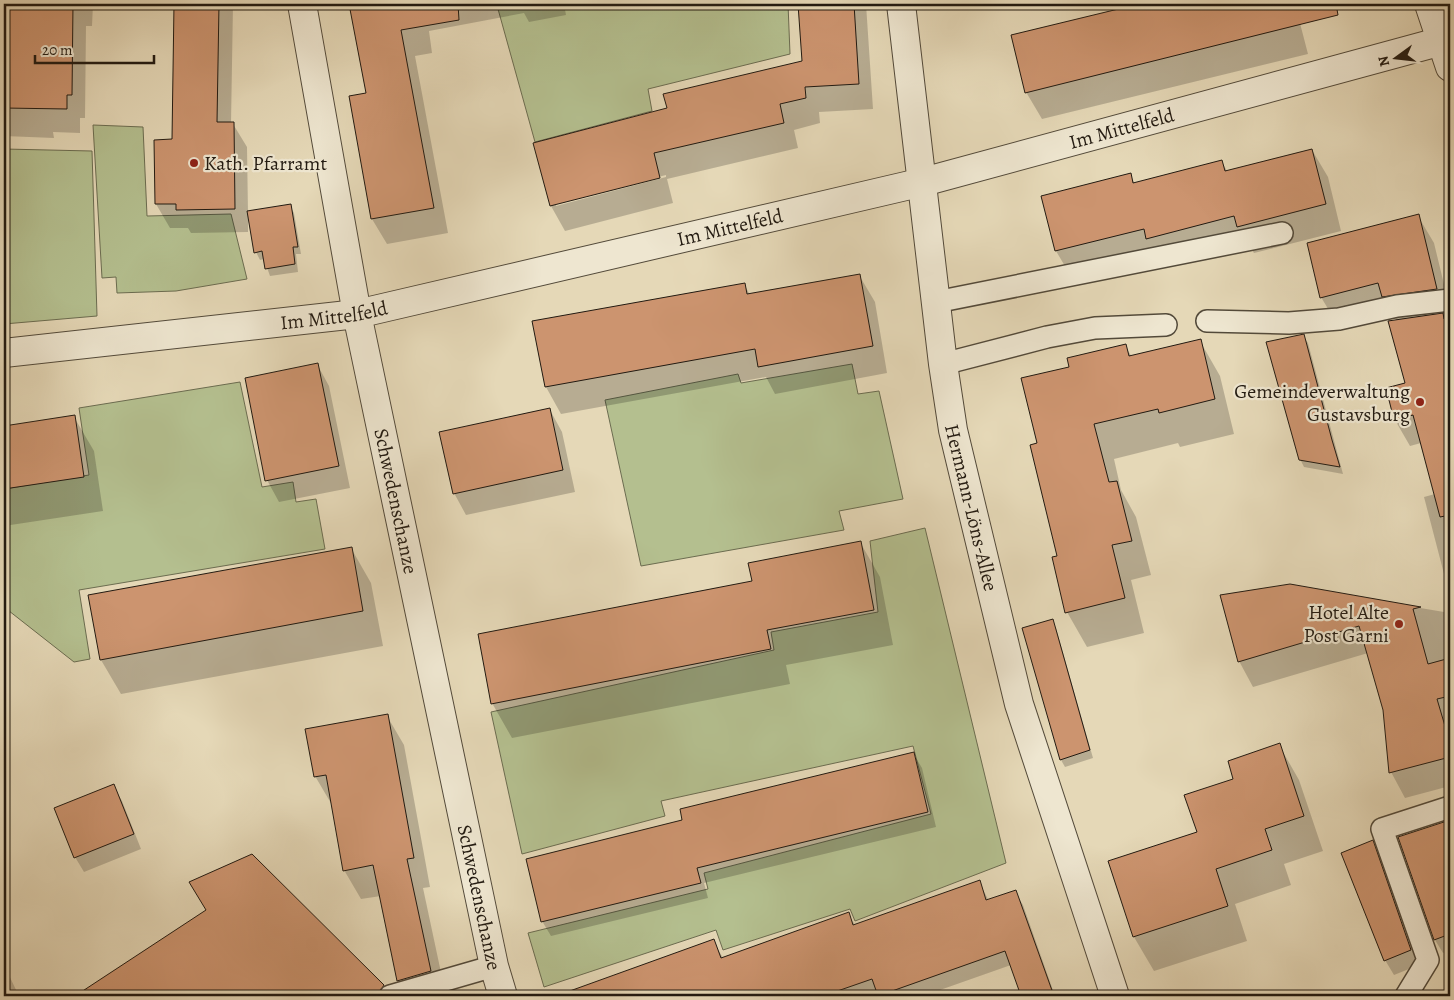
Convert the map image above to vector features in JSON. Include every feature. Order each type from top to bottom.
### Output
[{"type":"street","name":"Schwedenschanze","points":[[302,4],[357,314],[494,966],[503,996]]},
{"type":"street","name":"Hermann-Löns-Allee","points":[[901,4],[943,364],[953,430],[1019,704],[1114,996]]},
{"type":"street","points":[[1429,4],[1450,67]]},
{"type":"street","name":"Im Mittelfeld","points":[[4,353],[357,314],[923,182],[1442,41]]},
{"type":"lane","points":[[936,302],[1282,233]]},
{"type":"lane","points":[[1206,321],[1289,323],[1339,319],[1396,306],[1450,300]]},
{"type":"lane","points":[[943,364],[1047,337],[1095,328],[1166,325]]},
{"type":"lane","points":[[1406,996],[1428,960],[1382,829],[1450,807]]},
{"type":"lane","points":[[390,996],[494,966]]},
{"type":"green space","points":[[521,4],[788,4],[790,54],[648,89],[652,111],[535,142],[498,9]]},
{"type":"green space","points":[[93,125],[143,127],[147,216],[231,214],[247,279],[176,291],[117,293],[116,277],[102,278]]},
{"type":"green space","points":[[4,149],[92,151],[97,316],[4,324]]},
{"type":"green space","points":[[852,364],[858,394],[879,391],[903,499],[839,511],[844,530],[641,566],[605,400],[738,374],[741,383]]},
{"type":"green space","points":[[240,382],[262,487],[293,482],[296,502],[316,499],[325,549],[79,590],[90,659],[74,662],[4,607],[4,489],[89,475],[79,408]]},
{"type":"green space","points":[[925,528],[1006,863],[855,921],[850,909],[723,950],[716,930],[544,987],[528,933],[708,889],[704,873],[931,814],[913,746],[661,801],[665,816],[522,854],[491,712],[774,650],[771,632],[878,612],[870,541]]},
{"type":"building","points":[[4,4],[73,4],[72,95],[67,95],[67,109],[4,108]]},
{"type":"building","points":[[174,4],[219,4],[217,122],[234,122],[235,209],[176,210],[176,204],[155,204],[154,140],[172,139]]},
{"type":"building","points":[[349,4],[458,4],[459,20],[401,30],[434,208],[371,219],[349,96],[366,93]]},
{"type":"building","points":[[798,4],[854,4],[859,84],[805,87],[806,98],[780,104],[784,123],[654,153],[660,178],[550,206],[533,143],[667,108],[663,94],[802,61]]},
{"type":"building","points":[[1139,4],[1336,4],[1338,15],[1025,93],[1011,35]]},
{"type":"building","points":[[1312,149],[1326,204],[1237,227],[1234,216],[1146,239],[1144,229],[1055,251],[1041,196],[1131,173],[1133,183],[1222,160],[1225,171]]},
{"type":"building","points":[[291,204],[298,247],[293,247],[295,264],[265,269],[262,251],[254,253],[247,211]]},
{"type":"building","points":[[1419,214],[1437,289],[1382,297],[1378,283],[1320,298],[1307,243]]},
{"type":"building","points":[[860,274],[873,346],[758,367],[755,349],[545,387],[532,321],[745,283],[747,294]]},
{"type":"building","name":"Gemeindeverwaltung Gustavsburg","points":[[1443,313],[1444,319],[1450,317],[1450,515],[1440,517],[1413,415],[1394,420],[1386,388],[1405,383],[1388,321]]},
{"type":"building","points":[[1304,334],[1340,467],[1299,460],[1266,342]]},
{"type":"building","points":[[1201,339],[1215,399],[1159,413],[1158,409],[1094,424],[1109,482],[1117,481],[1132,541],[1112,545],[1125,598],[1065,613],[1052,557],[1057,556],[1030,445],[1037,443],[1021,378],[1069,367],[1067,358],[1126,344],[1129,356]]},
{"type":"building","points":[[318,363],[339,466],[265,481],[245,378]]},
{"type":"building","points":[[550,408],[563,470],[453,494],[439,432]]},
{"type":"building","points":[[75,415],[84,477],[4,489],[4,426]]},
{"type":"building","points":[[861,541],[874,610],[767,630],[771,649],[491,704],[478,634],[752,581],[748,563]]},
{"type":"building","points":[[352,547],[363,611],[100,660],[88,595]]},
{"type":"building","points":[[1290,584],[1421,607],[1413,609],[1428,664],[1450,658],[1450,696],[1437,699],[1450,743],[1450,757],[1389,773],[1383,710],[1359,626],[1238,662],[1220,595]]},
{"type":"building","points":[[1053,619],[1090,750],[1060,760],[1022,628]]},
{"type":"building","points":[[388,714],[414,858],[407,859],[431,971],[397,981],[373,865],[343,871],[326,775],[314,777],[305,729]]},
{"type":"building","points":[[1280,743],[1304,816],[1265,829],[1272,850],[1216,869],[1228,906],[1133,937],[1108,861],[1197,832],[1184,795],[1233,779],[1228,761]]},
{"type":"building","points":[[914,752],[928,812],[697,868],[701,883],[541,922],[526,859],[682,820],[680,809]]},
{"type":"building","points":[[114,784],[134,834],[74,858],[54,808]]},
{"type":"building","points":[[1450,820],[1450,934],[1434,940],[1398,837]]},
{"type":"building","points":[[1373,840],[1411,950],[1384,961],[1341,853]]},
{"type":"building","points":[[252,854],[384,985],[378,996],[75,996],[206,910],[189,882]]},
{"type":"building","points":[[980,880],[986,900],[1016,890],[1054,996],[1021,996],[1005,951],[878,996],[872,979],[823,996],[567,996],[567,992],[714,939],[721,958],[849,912],[853,925]]},
{"type":"place","name":"Kath. Pfarramt","points":[[194,163]]},
{"type":"place","name":"Gemeindeverwaltung Gustavsburg","points":[[1420,402]]},
{"type":"place","name":"Hotel Alte Post Garni","points":[[1399,624]]}]
